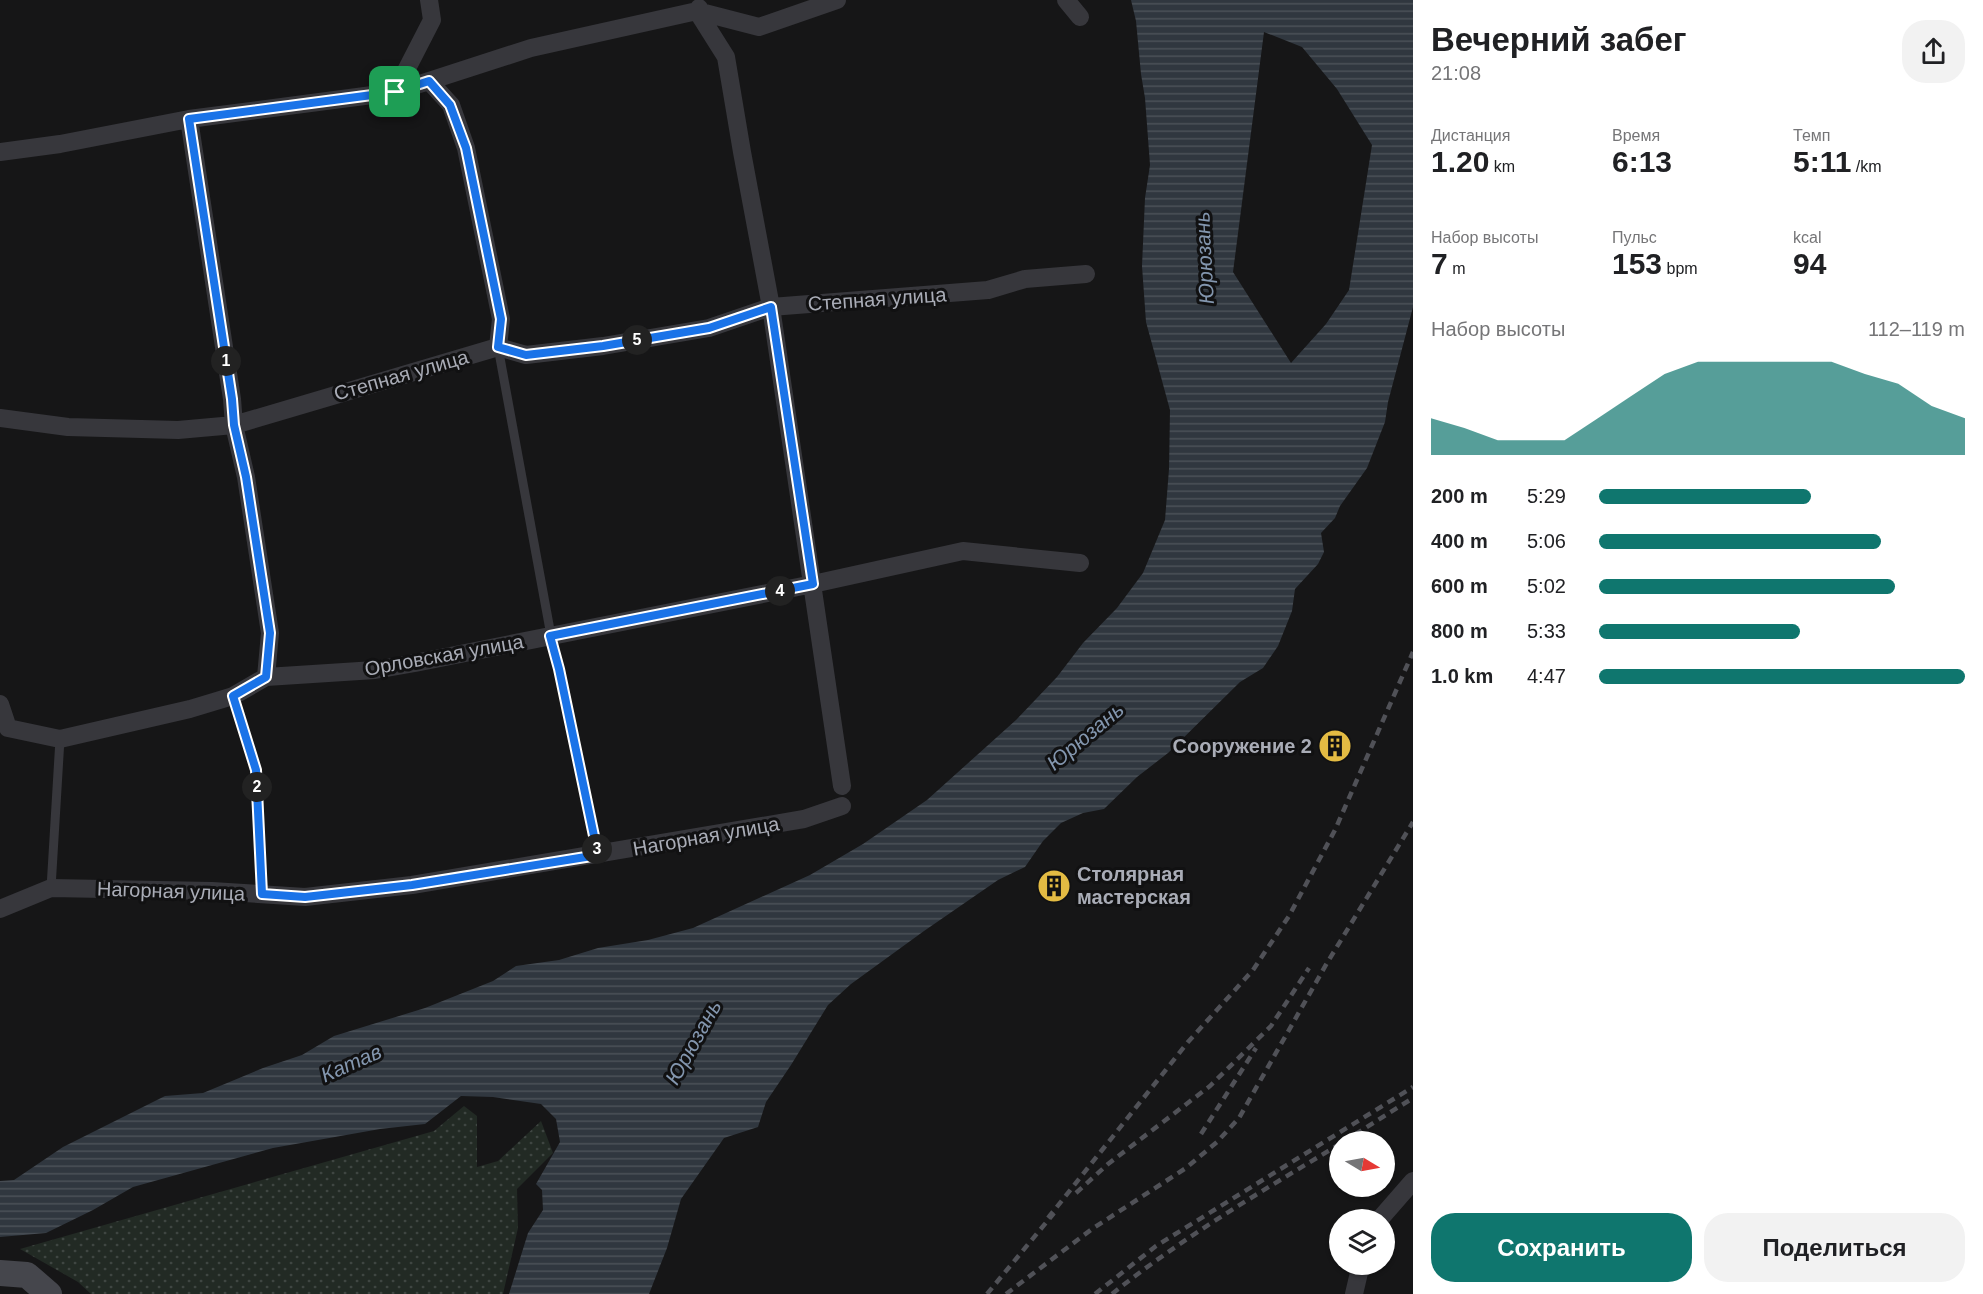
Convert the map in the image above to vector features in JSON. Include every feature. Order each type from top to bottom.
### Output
[{"type":"street","points":[[395,92],[432,20],[429,0]]},
{"type":"street","points":[[0,152],[60,144],[189,119],[395,92],[531,48],[699,6],[759,27],[837,0]]},
{"type":"street","points":[[1066,0],[1080,17]]},
{"type":"street","points":[[699,6],[726,57],[741,152],[771,307],[842,786]]},
{"type":"street","points":[[429,81],[450,105],[466,148],[501,319],[498,347]]},
{"type":"street","points":[[0,704],[8,728],[60,739],[190,709],[233,696],[266,677],[270,633],[246,477],[234,425],[232,399],[189,119]]},
{"type":"street","name":"Степная улица","points":[[0,418],[68,427],[178,430],[234,425],[498,347],[526,355],[603,346],[709,328],[771,307],[988,290],[1025,279],[1086,274]]},
{"type":"street","name":"Орловская улица","points":[[266,677],[375,670],[813,584],[963,551],[1080,563]]},
{"type":"street","name":"Нагорная улица","points":[[0,909],[51,888],[212,891],[305,897],[412,885],[804,819],[842,806]]},
{"type":"street","points":[[1389,1209],[1413,1181]]},
{"type":"street","points":[[0,1274],[27,1275],[49,1294]]},
{"type":"street","points":[[1354,1294],[1358,1275]]},
{"type":"lane","points":[[498,347],[550,636],[598,855]]},
{"type":"lane","points":[[233,696],[256,770],[262,894]]},
{"type":"lane","points":[[51,888],[60,739]]},
{"type":"shaded area","points":[[464,1106],[477,1116],[477,1167],[498,1161],[541,1121],[553,1153],[517,1189],[518,1228],[503,1294],[91,1294],[78,1282],[20,1249],[434,1131]]},
{"type":"water","points":[[1131,0],[1413,0],[1413,307],[1388,402],[1385,422],[1367,468],[1340,506],[1335,518],[1321,533],[1324,552],[1318,564],[1295,589],[1292,611],[1278,646],[1263,668],[1240,682],[1168,753],[1137,777],[1104,809],[1083,813],[1061,823],[1043,841],[1025,867],[998,880],[924,931],[851,984],[828,1005],[766,1102],[758,1127],[724,1138],[681,1199],[667,1248],[649,1294],[509,1294],[528,1233],[543,1210],[542,1190],[536,1184],[560,1142],[556,1119],[541,1104],[493,1097],[461,1096],[425,1124],[380,1129],[273,1148],[133,1187],[46,1233],[0,1237],[0,1181],[14,1180],[63,1147],[165,1096],[203,1093],[263,1068],[302,1055],[334,1036],[425,1008],[493,981],[516,966],[559,960],[598,948],[648,940],[693,928],[810,875],[863,844],[927,800],[1016,720],[1057,677],[1083,643],[1117,608],[1143,573],[1165,520],[1170,410],[1146,322],[1142,266],[1145,198],[1150,165],[1136,21]],"holes":[[[1264,32],[1302,47],[1337,89],[1372,145],[1349,290],[1326,324],[1291,363],[1233,272]]]},
{"type":"railway","points":[[1048,1218],[1188,1042],[1253,970],[1289,916],[1335,830],[1413,652]]},
{"type":"railway","points":[[1006,1294],[1092,1229],[1186,1168],[1217,1142],[1239,1118],[1327,963],[1413,822]]},
{"type":"railway","points":[[1076,1193],[1108,1164],[1210,1086],[1271,1026],[1309,968]]},
{"type":"railway","points":[[1201,1134],[1256,1048]]},
{"type":"railway","points":[[1095,1294],[1156,1246],[1413,1087]]},
{"type":"railway","points":[[1360,1131],[1413,1098]]},
{"type":"railway","points":[[1112,1294],[1195,1234],[1329,1151]]},
{"type":"railway","points":[[987,1294],[1054,1213]]},
{"type":"place","name":"Сооружение 2","points":[[1335,746]]},
{"type":"place","name":"Столярная мастерская","points":[[1054,886]]},
{"type":"route","points":[[429,81],[450,105],[466,148],[501,319],[498,347],[526,355],[603,346],[709,328],[771,307],[813,584],[550,636],[598,855],[412,885],[305,897],[262,894],[256,770],[233,696],[266,677],[270,633],[246,477],[234,425],[232,399],[189,119],[395,92],[429,81]]},
{"type":"water label","name":"Юрюзань","points":[[1204,258]]},
{"type":"water label","name":"Юрюзань","points":[[1085,736]]},
{"type":"water label","name":"Юрюзань","points":[[693,1042]]},
{"type":"water label","name":"Катав","points":[[351,1063]]}]
